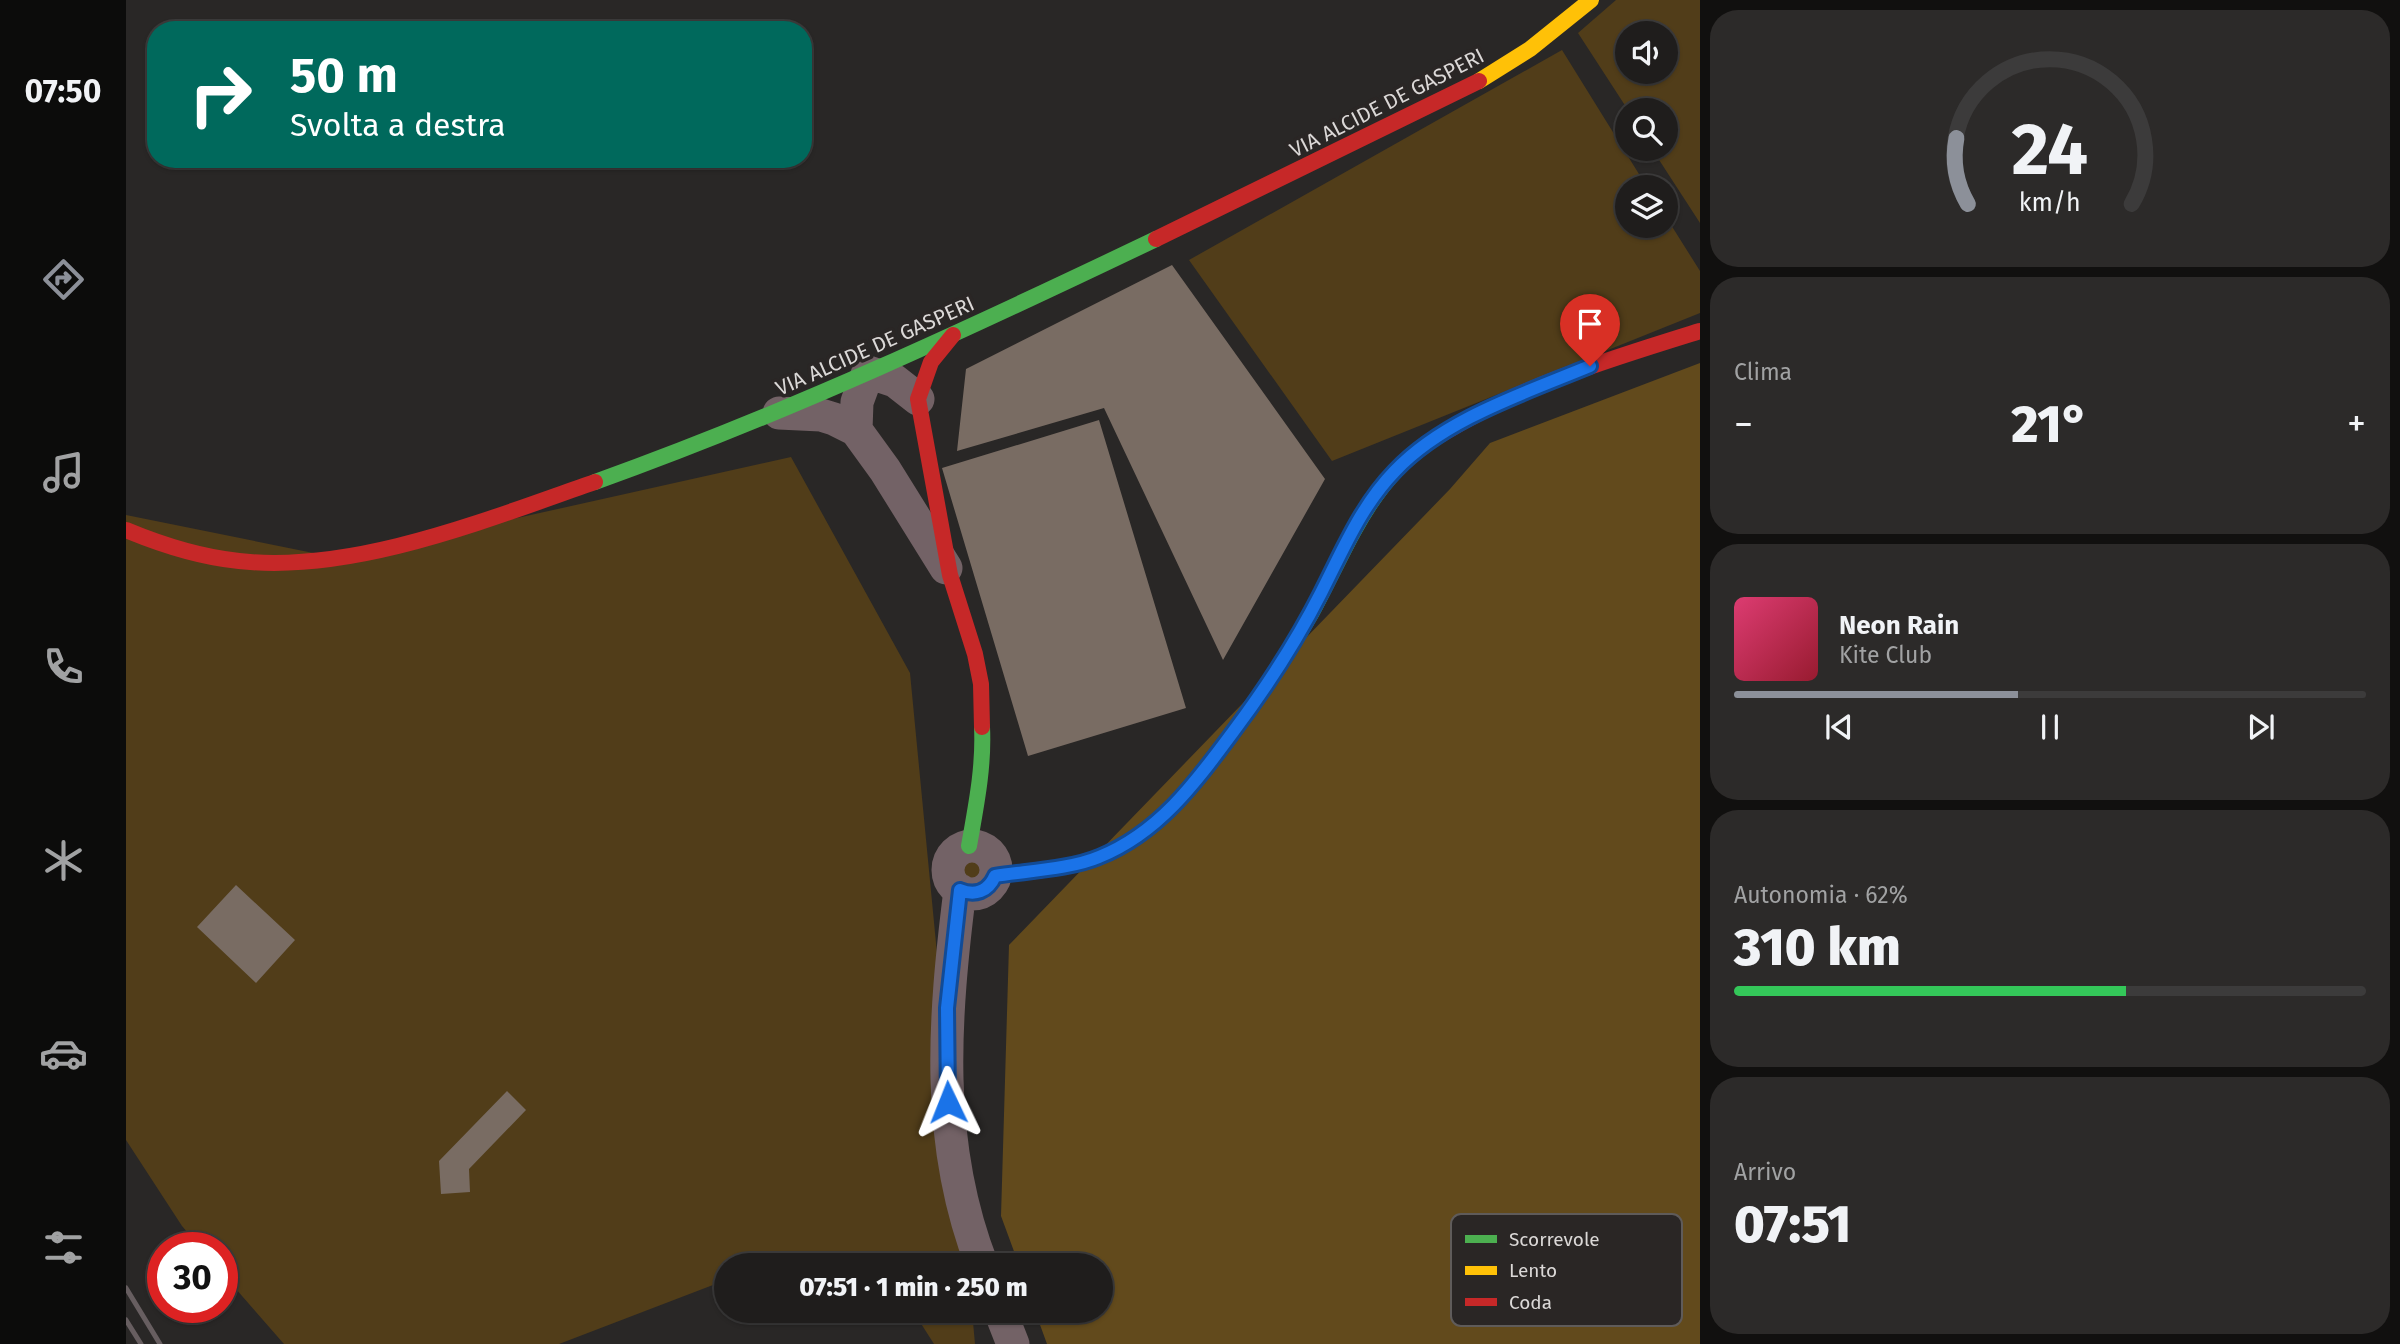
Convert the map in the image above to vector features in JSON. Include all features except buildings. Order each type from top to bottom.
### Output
[{"type":"street","name":"VIA ALCIDE DE GASPERI","points":[[126,530],[182,552],[229,562],[262,564],[310,561],[400,546],[643,467],[779,413],[1246,198],[1494,74],[1531,49],[1591,0]]},
{"type":"street","points":[[995,876],[1100,857],[1139,835],[1182,798],[1265,689],[1321,594],[1344,545],[1371,500],[1394,472],[1417,451],[1494,406],[1590,366],[1700,331]]},
{"type":"street","points":[[953,334],[931,362],[918,399],[950,575],[975,654],[983,706],[981,774],[969,846]]},
{"type":"street","points":[[856,430],[856,401],[868,372],[895,381],[918,399]]},
{"type":"street","points":[[779,413],[821,415],[856,430],[885,470],[950,575]]},
{"type":"street","points":[[969,846],[984,849],[990,854],[996,868],[995,876],[987,888],[974,894],[960,890],[950,879],[948,865],[956,852],[969,846]]},
{"type":"street","points":[[960,890],[947,1008],[948,1116],[960,1188],[978,1253]]},
{"type":"street","points":[[1005,1323],[1013,1344]]},
{"type":"shaded area","points":[[1616,0],[1700,0],[1700,223],[1678,189],[1678,175],[1669,175],[1660,161],[1678,161],[1678,98],[1620,98],[1578,33]]},
{"type":"shaded area","points":[[1562,50],[1615,135],[1615,161],[1631,161],[1640,175],[1615,175],[1615,238],[1678,236],[1700,271],[1700,313],[1332,461],[1189,260]]},
{"type":"shaded area","points":[[1700,363],[1700,1344],[1047,1344],[1039,1323],[1113,1323],[1113,1253],[1015,1253],[1001,1216],[1009,945],[1450,489],[1490,443]]},
{"type":"shaded area","points":[[791,457],[910,673],[966,1253],[714,1253],[714,1285],[559,1344],[284,1344],[238,1291],[238,1232],[187,1232],[126,1140],[126,515],[338,558]]},
{"type":"shaded area","points":[[980,852],[991,864],[989,877],[973,887],[956,879],[953,870],[956,859]]},
{"type":"shaded area","points":[[921,1323],[973,1323],[975,1344],[934,1344]]},
{"type":"railway","points":[[126,1288],[160,1344]]},
{"type":"railway","points":[[126,1320],[141,1344]]},
{"type":"traffic: fast","points":[[595,482],[809,398],[1156,239]]},
{"type":"traffic: fast","points":[[1233,732],[1303,628],[1351,536],[1379,491],[1417,451],[1442,434]]},
{"type":"traffic: fast","points":[[969,846],[981,772],[982,727]]},
{"type":"traffic: slow","points":[[1479,81],[1530,49],[1591,0]]},
{"type":"traffic: jam","points":[[1156,239],[1479,81]]},
{"type":"traffic: jam","points":[[1442,434],[1535,387],[1700,331]]},
{"type":"traffic: jam","points":[[953,335],[931,362],[918,399],[950,575],[975,654],[981,684],[982,727]]},
{"type":"traffic: jam","points":[[126,530],[153,541],[210,557],[283,563],[328,559],[374,551],[466,527],[595,482]]},
{"type":"traffic: jam","points":[[995,876],[1086,862],[1131,841],[1151,826],[1187,791],[1233,732]]},
{"type":"route","points":[[948,1102],[947,1008],[960,890],[974,894],[987,888],[995,876],[1089,861],[1112,852],[1151,826],[1195,784],[1265,689],[1321,594],[1360,517],[1394,472],[1417,451],[1477,414],[1590,366]]}]
